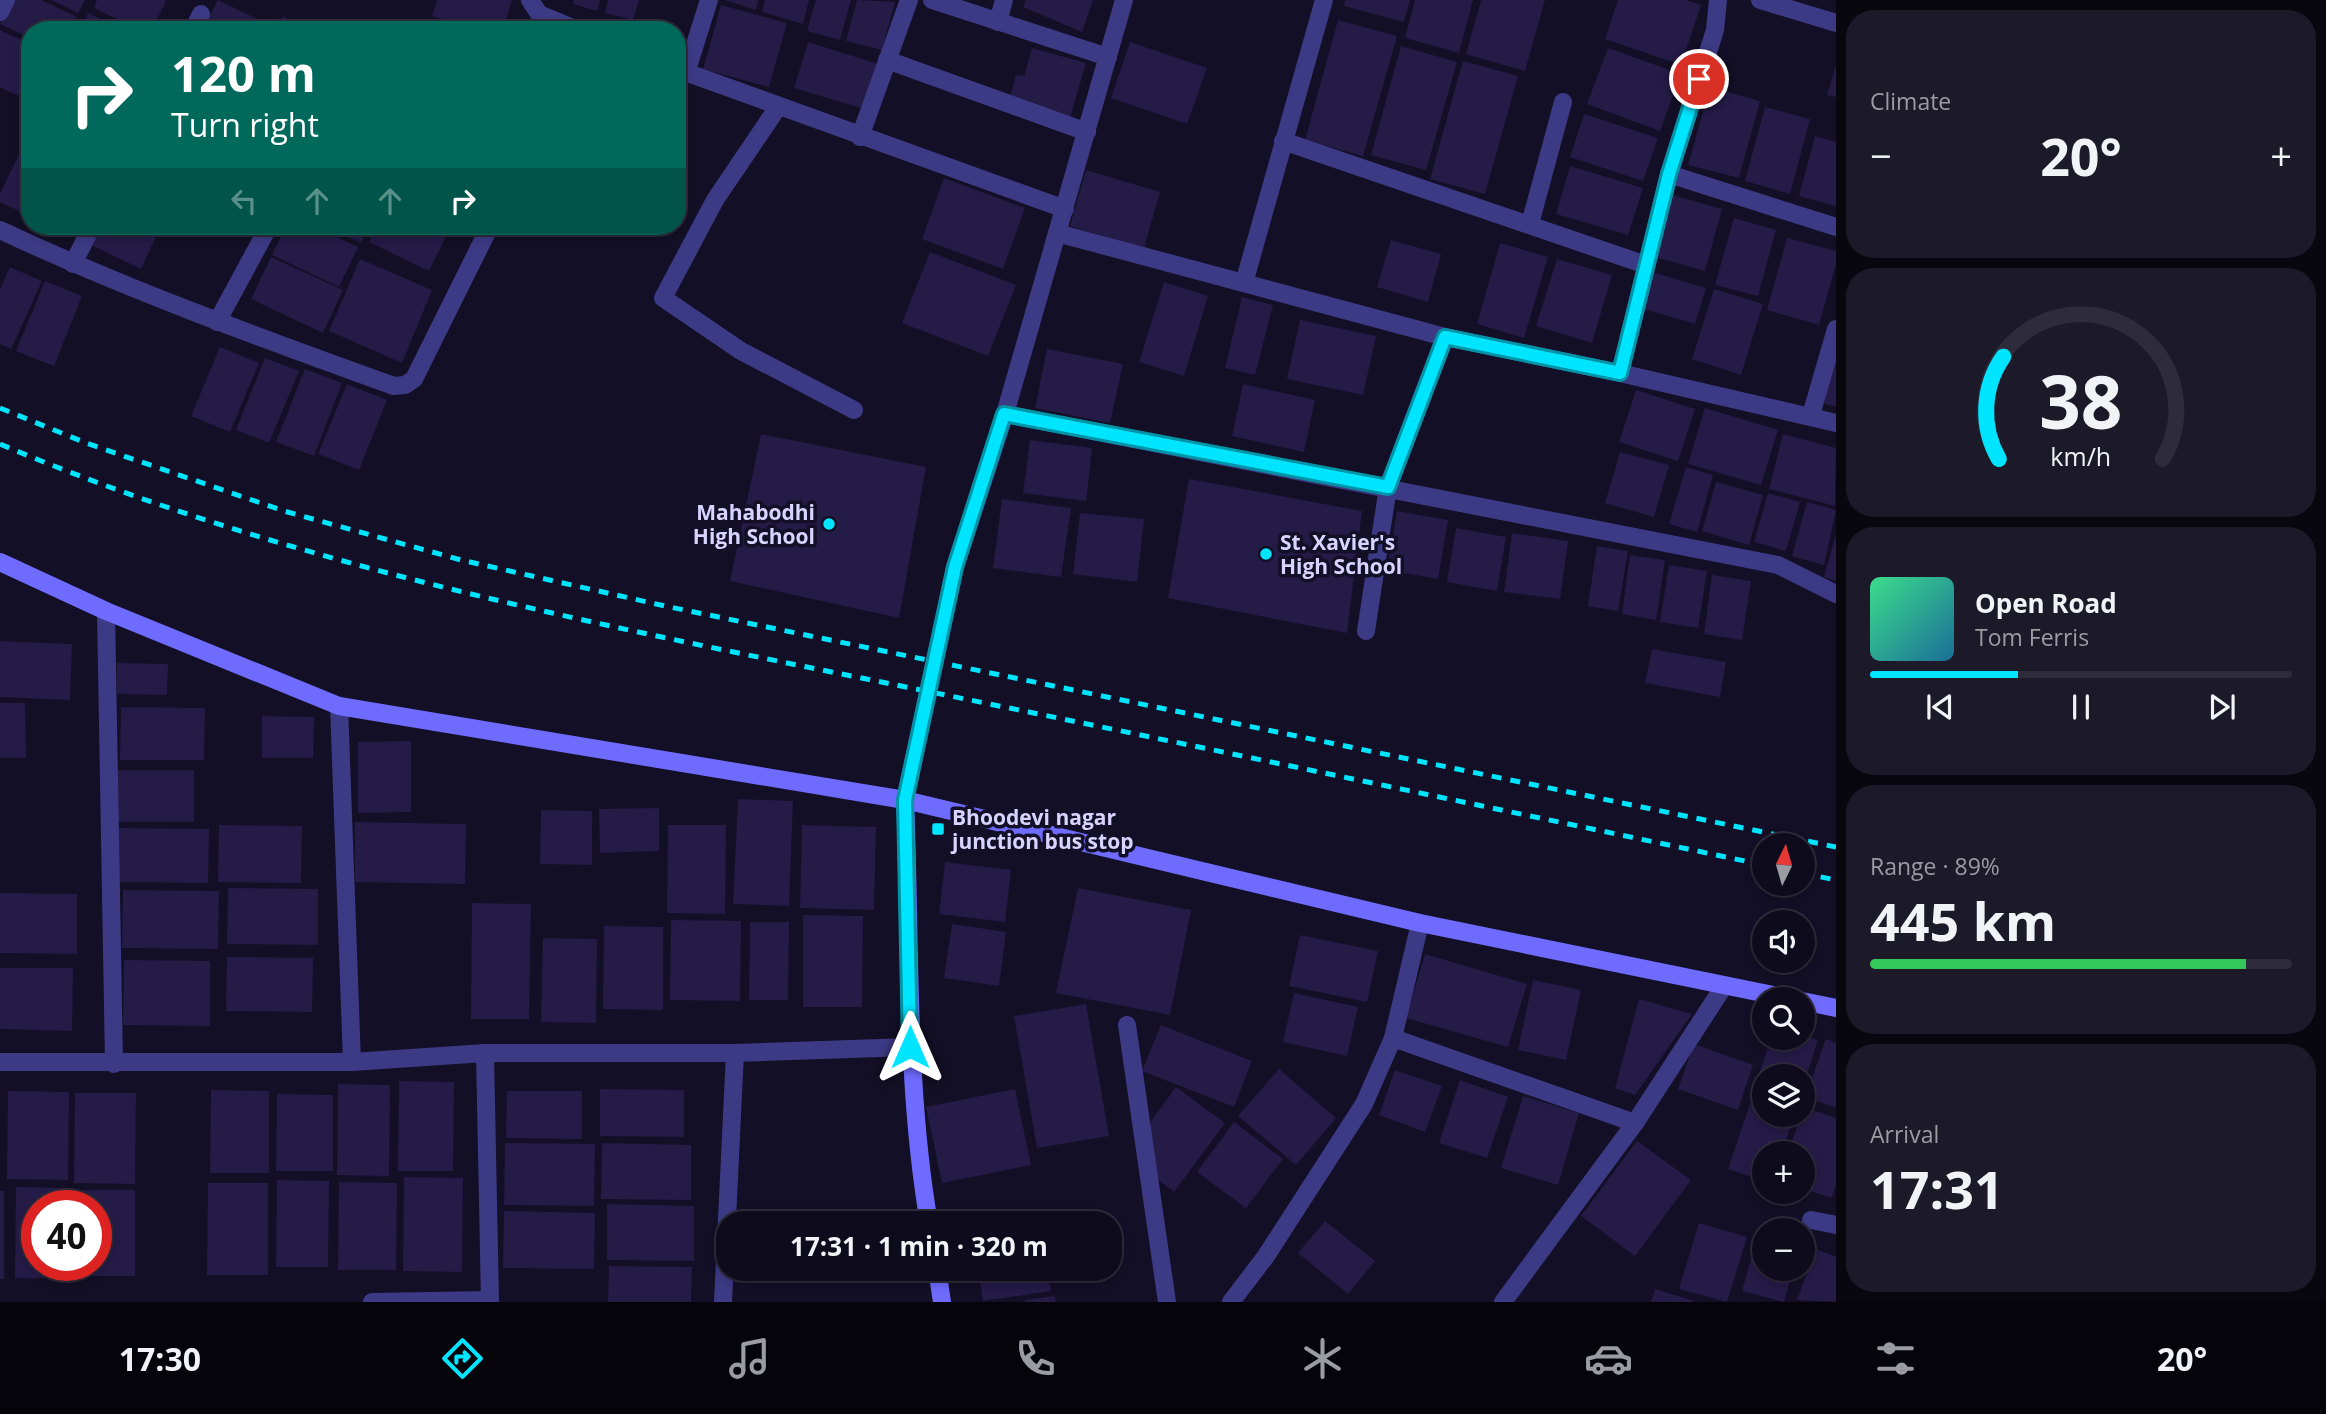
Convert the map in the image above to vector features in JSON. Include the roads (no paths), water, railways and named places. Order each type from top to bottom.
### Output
[{"type":"street","points":[[0,12],[6,0]]},
{"type":"street","points":[[530,0],[539,14],[556,21]]},
{"type":"street","points":[[686,60],[709,0]]},
{"type":"street","points":[[860,136],[909,0]]},
{"type":"street","points":[[932,0],[1108,57]]},
{"type":"street","points":[[998,22],[1004,0]]},
{"type":"street","points":[[927,1211],[920,1172],[910,1047],[905,800],[955,567],[1004,414],[1124,0]]},
{"type":"street","points":[[1244,283],[1324,0]]},
{"type":"street","points":[[1620,373],[1669,174],[1715,30],[1718,0]]},
{"type":"street","points":[[1760,0],[1836,23]]},
{"type":"street","points":[[887,60],[1087,132]]},
{"type":"street","points":[[686,72],[1065,209]]},
{"type":"street","points":[[1530,224],[1563,102]]},
{"type":"street","points":[[778,107],[715,200],[663,298],[741,351],[854,410]]},
{"type":"street","points":[[1283,141],[1646,265]]},
{"type":"street","points":[[1669,174],[1836,227]]},
{"type":"street","points":[[0,230],[73,264],[217,322],[394,386],[405,385],[414,379],[486,235]]},
{"type":"street","points":[[1057,233],[1445,337],[1811,415],[1836,424]]},
{"type":"street","points":[[73,264],[88,235]]},
{"type":"street","points":[[217,322],[264,235]]},
{"type":"street","points":[[1811,415],[1836,329]]},
{"type":"street","points":[[1366,631],[1388,487],[1445,337]]},
{"type":"street","points":[[1004,414],[1778,565],[1836,594]]},
{"type":"street","points":[[0,562],[106,611],[339,706],[905,800],[1420,923],[1752,991]]},
{"type":"street","points":[[106,611],[114,1064]]},
{"type":"street","points":[[339,706],[352,1062]]},
{"type":"street","points":[[1231,1302],[1266,1256],[1364,1104],[1393,1038],[1420,923]]},
{"type":"street","points":[[1503,1302],[1635,1124],[1724,986]]},
{"type":"street","points":[[1815,1004],[1836,1008]]},
{"type":"street","points":[[1127,1025],[1167,1302]]},
{"type":"street","points":[[1393,1038],[1635,1124]]},
{"type":"street","points":[[0,1062],[352,1062],[485,1053],[735,1054],[910,1047]]},
{"type":"street","points":[[372,1302],[490,1301],[485,1053]]},
{"type":"street","points":[[723,1302],[735,1054]]},
{"type":"street","points":[[1815,1221],[1836,1225]]},
{"type":"street","points":[[939,1281],[942,1302]]},
{"type":"railway","points":[[0,408],[86,443],[284,511],[461,560],[665,606],[1836,847]]},
{"type":"railway","points":[[0,444],[109,487],[220,525],[447,588],[676,640],[1752,862]]},
{"type":"railway","points":[[1815,876],[1836,880]]},
{"type":"place","name":"Mahabodhi High School","points":[[829,524]]},
{"type":"place","name":"St. Xavier's High School","points":[[1266,554]]},
{"type":"place","name":"Bhoodevi nagar junction bus stop","points":[[938,829]]}]
